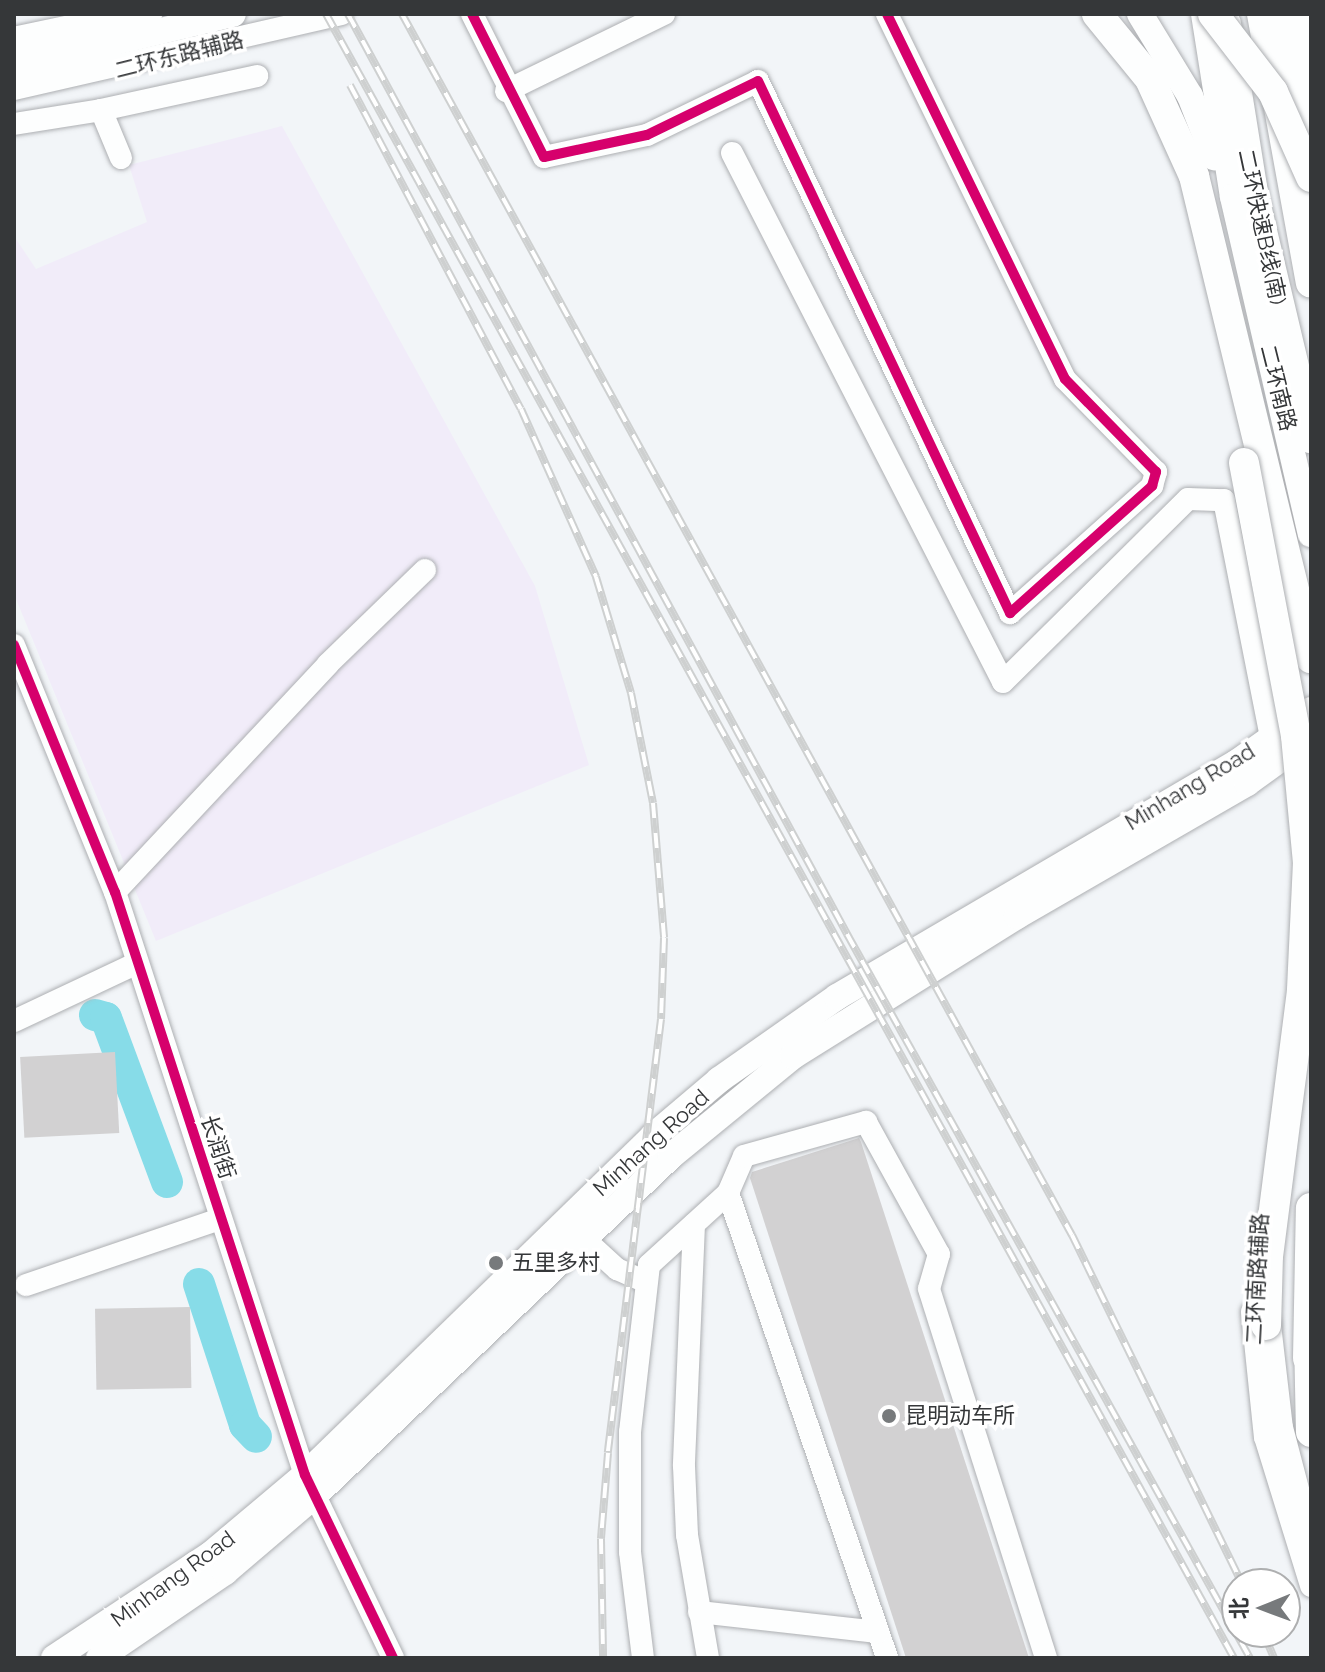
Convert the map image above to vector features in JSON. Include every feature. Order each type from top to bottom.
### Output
[{"type":"highway","points":[[14,41],[147,14]]},
{"type":"highway","points":[[1097,14],[1133,55],[1166,108],[1206,217],[1311,658]]},
{"type":"highway","points":[[1213,14],[1273,92],[1311,177]]},
{"type":"highway","name":"二环快速B线(南)","points":[[1225,14],[1253,193],[1311,438]]},
{"type":"highway","points":[[1281,15],[1311,283]]},
{"type":"highway","points":[[1166,108],[1198,221],[1305,811],[1306,944],[1269,1244],[1266,1325],[1278,1428],[1311,1555]]},
{"type":"highway","points":[[1311,1208],[1308,1358],[1311,1432]]},
{"type":"highway","points":[[1308,1358],[1311,1295]]},
{"type":"main road","points":[[14,41],[133,14]]},
{"type":"main road","points":[[14,66],[233,14]]},
{"type":"main road","points":[[1140,14],[1173,63],[1212,149],[1254,291]]},
{"type":"main road","points":[[1204,14],[1254,291]]},
{"type":"main road","points":[[1281,15],[1311,204]]},
{"type":"main road","name":"二环南路","points":[[1254,291],[1311,534]]},
{"type":"main road","name":"Minhang Road","points":[[99,1658],[225,1572],[653,1136],[719,1080],[837,997],[1311,710]]},
{"type":"main road","name":"Minhang Road","points":[[54,1658],[310,1485],[584,1239],[671,1156],[849,1017],[1247,783],[1311,737]]},
{"type":"street","name":"二环东路辅路","points":[[14,89],[342,14]]},
{"type":"street","points":[[472,14],[506,91],[544,157],[647,135],[758,81],[1010,613],[1152,486],[1156,472]]},
{"type":"street","points":[[506,91],[664,14]]},
{"type":"street","points":[[887,14],[1065,379],[1156,472],[1188,499],[1224,500],[1271,737]]},
{"type":"street","points":[[1281,15],[1311,151]]},
{"type":"street","points":[[14,124],[101,110],[257,76]]},
{"type":"street","points":[[101,110],[121,158]]},
{"type":"street","points":[[732,153],[1003,682],[1188,499]]},
{"type":"street","points":[[115,892],[328,664],[425,570]]},
{"type":"street","name":"长润街","points":[[14,645],[115,892],[135,964],[310,1485],[387,1656]]},
{"type":"street","points":[[14,1021],[135,964]]},
{"type":"street","name":"二环南路辅路","points":[[1311,969],[1269,1140],[1252,1308],[1265,1437],[1311,1586]]},
{"type":"street","points":[[643,1658],[629,1479],[644,1281],[649,1265],[728,1193],[744,1156],[866,1122],[939,1254],[929,1289],[1046,1658]]},
{"type":"street","points":[[728,1193],[887,1658]]},
{"type":"street","points":[[26,1285],[220,1219]]},
{"type":"street","points":[[694,1224],[684,1466],[699,1612],[708,1658]]},
{"type":"street","points":[[584,1239],[617,1269],[644,1281]]},
{"type":"street","points":[[699,1612],[878,1632]]},
{"type":"shaded area","points":[[282,126],[535,586],[589,765],[156,941],[14,594],[14,236],[36,269],[147,222],[129,165]]},
{"type":"building","points":[[115,1052],[119,1133],[24,1138],[20,1057]]},
{"type":"building","name":"昆明动车所","points":[[859,1138],[1029,1658],[906,1658],[750,1178],[752,1172]]},
{"type":"building","points":[[190,1307],[191,1388],[96,1390],[95,1309]]},
{"type":"waterway","points":[[95,1015],[106,1018],[167,1182]]},
{"type":"waterway","points":[[199,1284],[245,1425],[256,1437]]},
{"type":"railway","points":[[326,14],[1234,1658]]},
{"type":"railway","points":[[348,14],[847,934],[1250,1658]]},
{"type":"railway","points":[[402,14],[1072,1235],[1234,1568]]},
{"type":"railway","points":[[350,85],[521,409],[596,577],[631,693],[653,803],[664,938],[661,1019],[608,1453],[601,1539],[603,1658]]},
{"type":"railway","points":[[1270,1648],[1274,1658]]},
{"type":"cycle path","points":[[472,14],[544,157],[647,135],[758,81],[1010,613],[1152,486],[1156,472],[1065,379],[887,14]]},
{"type":"cycle path","points":[[14,645],[115,892],[305,1475],[393,1658]]},
{"type":"place","name":"五里多村","points":[[496,1263]]},
{"type":"place","name":"昆明动车所","points":[[889,1416]]}]
